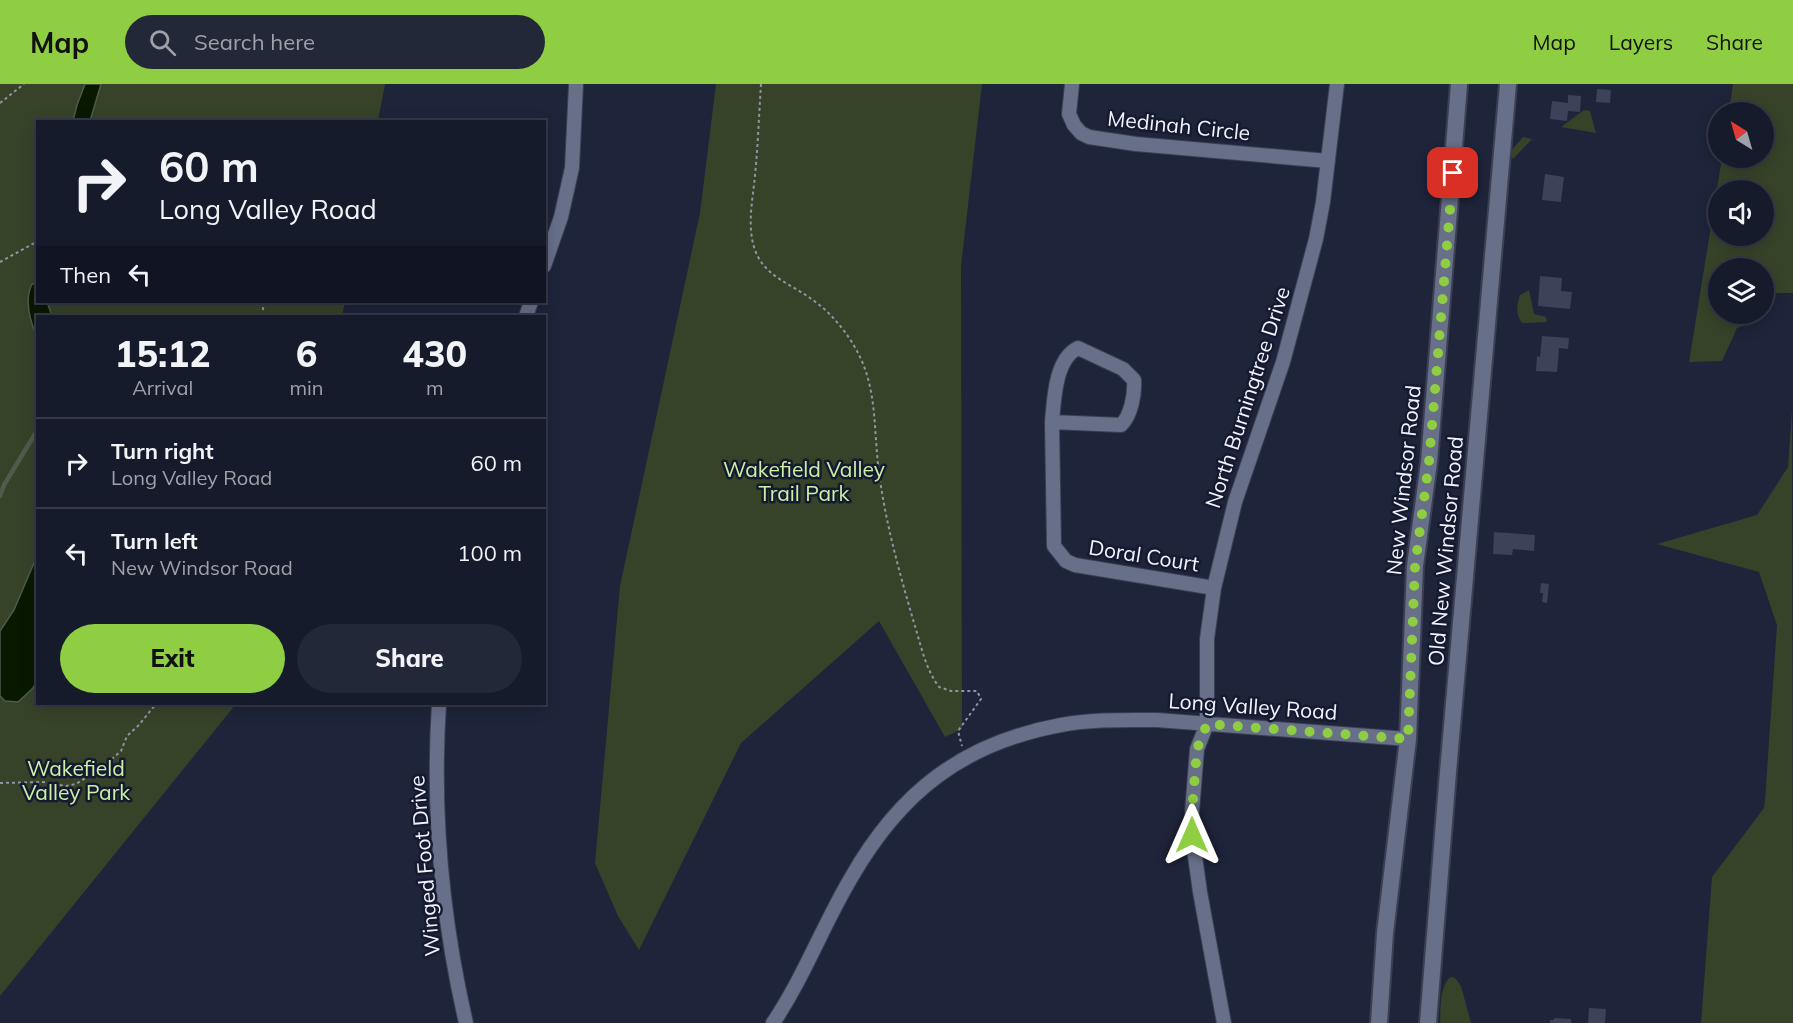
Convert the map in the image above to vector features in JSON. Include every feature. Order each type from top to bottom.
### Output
[{"type":"main road","name":"New Windsor Road","points":[[1379,1023],[1385,933],[1408,739],[1415,566],[1429,462],[1459,84]]},
{"type":"main road","name":"Old New Windsor Road","points":[[1428,1023],[1508,84]]},
{"type":"street","points":[[546,260],[561,217],[572,168],[576,84]]},
{"type":"street","name":"Medinah Circle","points":[[1072,84],[1069,114],[1074,125],[1081,133],[1089,137],[1136,144],[1328,161]]},
{"type":"street","name":"North Burningtree Drive","points":[[1207,724],[1207,639],[1214,588],[1235,502],[1283,362],[1306,279],[1321,211],[1337,84]]},
{"type":"street","name":"Doral Court","points":[[1052,422],[1121,425],[1125,422],[1129,411],[1134,380],[1123,369],[1078,348],[1071,351],[1060,373],[1052,422],[1054,546],[1066,561],[1075,565],[1214,588]]},
{"type":"street","name":"Winged Foot Drive","points":[[439,705],[437,765],[440,858],[451,950],[466,1023]]},
{"type":"street","name":"Long Valley Road","points":[[773,1023],[796,985],[851,877],[873,842],[903,805],[924,786],[965,757],[1026,733],[1062,724],[1092,721],[1148,720],[1408,739]]},
{"type":"street","points":[[1207,724],[1197,749],[1192,835],[1224,1023]]},
{"type":"path","points":[[0,103],[24,84]]},
{"type":"path","points":[[761,84],[750,214],[754,246],[762,262],[772,274],[809,297],[837,322],[860,357],[868,379],[873,404],[880,482],[888,528],[928,669],[939,687],[951,691],[971,690],[977,692],[981,699],[958,731],[965,757]]},
{"type":"path","points":[[0,262],[36,242]]},
{"type":"path","points":[[0,783],[44,782],[66,786],[76,784],[103,767],[121,751],[127,736],[155,705]]},
{"type":"green space","name":"Wakefield Valley Park","points":[[0,84],[385,84],[378,120],[36,120],[36,303],[345,303],[342,315],[36,315],[36,705],[235,705],[0,996]]},
{"type":"green space","name":"Wakefield Valley Trail Park","points":[[716,84],[982,84],[961,266],[962,729],[945,737],[879,621],[741,743],[639,950],[618,916],[595,863],[620,586],[700,213]]},
{"type":"green space","points":[[1733,84],[1793,84],[1793,293],[1774,293],[1774,258],[1708,258],[1708,324],[1747,324],[1737,328],[1722,361],[1689,362],[1708,245],[1774,246],[1774,180],[1718,180],[1720,168],[1774,168],[1774,102],[1730,102]]},
{"type":"green space","points":[[1584,110],[1590,111],[1596,133],[1561,127]]},
{"type":"green space","points":[[1523,137],[1532,139],[1513,159],[1510,152]]},
{"type":"green space","points":[[1529,290],[1534,314],[1546,317],[1547,322],[1522,323],[1520,320],[1517,309],[1520,295]]},
{"type":"green space","points":[[1792,410],[1793,1023],[1701,1023],[1712,877],[1764,808],[1777,625],[1759,572],[1657,544],[1757,515],[1788,467]]},
{"type":"green space","points":[[1450,977],[1455,978],[1461,986],[1471,1023],[1440,1023],[1442,993]]},
{"type":"shaded area","points":[[85,84],[101,84],[90,120],[73,120]]},
{"type":"shaded area","points":[[32,284],[36,284],[36,303],[47,303],[52,315],[36,315],[36,334],[28,304]]},
{"type":"shaded area","points":[[36,558],[36,682],[18,702],[5,701],[0,696],[0,631],[14,610]]},
{"type":"building","points":[[1597,89],[1611,90],[1610,103],[1596,102]]},
{"type":"building","points":[[1568,95],[1581,96],[1580,112],[1568,111],[1567,121],[1550,119],[1552,101],[1568,103]]},
{"type":"building","points":[[1545,174],[1564,177],[1561,202],[1542,200]]},
{"type":"building","points":[[1540,276],[1562,278],[1561,291],[1572,292],[1570,309],[1538,306]]},
{"type":"building","points":[[1542,336],[1569,338],[1568,349],[1559,348],[1557,372],[1536,371]]},
{"type":"building","points":[[1494,532],[1535,535],[1534,551],[1513,549],[1512,555],[1493,554]]},
{"type":"building","points":[[1541,583],[1549,584],[1547,603],[1542,602]]},
{"type":"building","points":[[1589,1008],[1606,1009],[1605,1023],[1588,1023]]},
{"type":"building","points":[[1554,1018],[1571,1019],[1571,1023],[1550,1023],[1550,1020]]},
{"type":"waterway","points":[[0,496],[4,485],[36,432]]},
{"type":"route","points":[[1192,835],[1197,749],[1207,724],[1408,739],[1415,566],[1429,462],[1453,173]]}]
